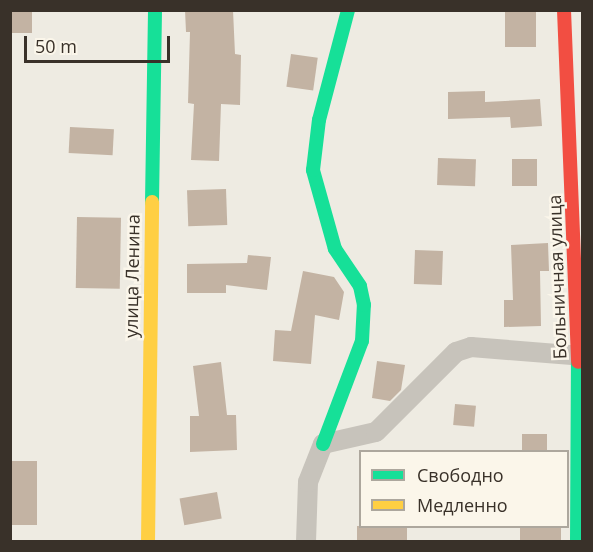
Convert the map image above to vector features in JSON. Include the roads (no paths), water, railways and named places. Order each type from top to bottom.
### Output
[{"type":"street","name":"улица Ленина","points":[[148,542],[155,10]]},
{"type":"street","points":[[306,542],[308,482],[362,341],[364,305],[360,286],[335,249],[313,170],[314,146],[319,120],[348,10]]},
{"type":"street","name":"Больничная улица","points":[[564,10],[580,356],[578,542]]},
{"type":"street","points":[[323,444],[376,432],[456,352],[471,347],[580,356]]}]
